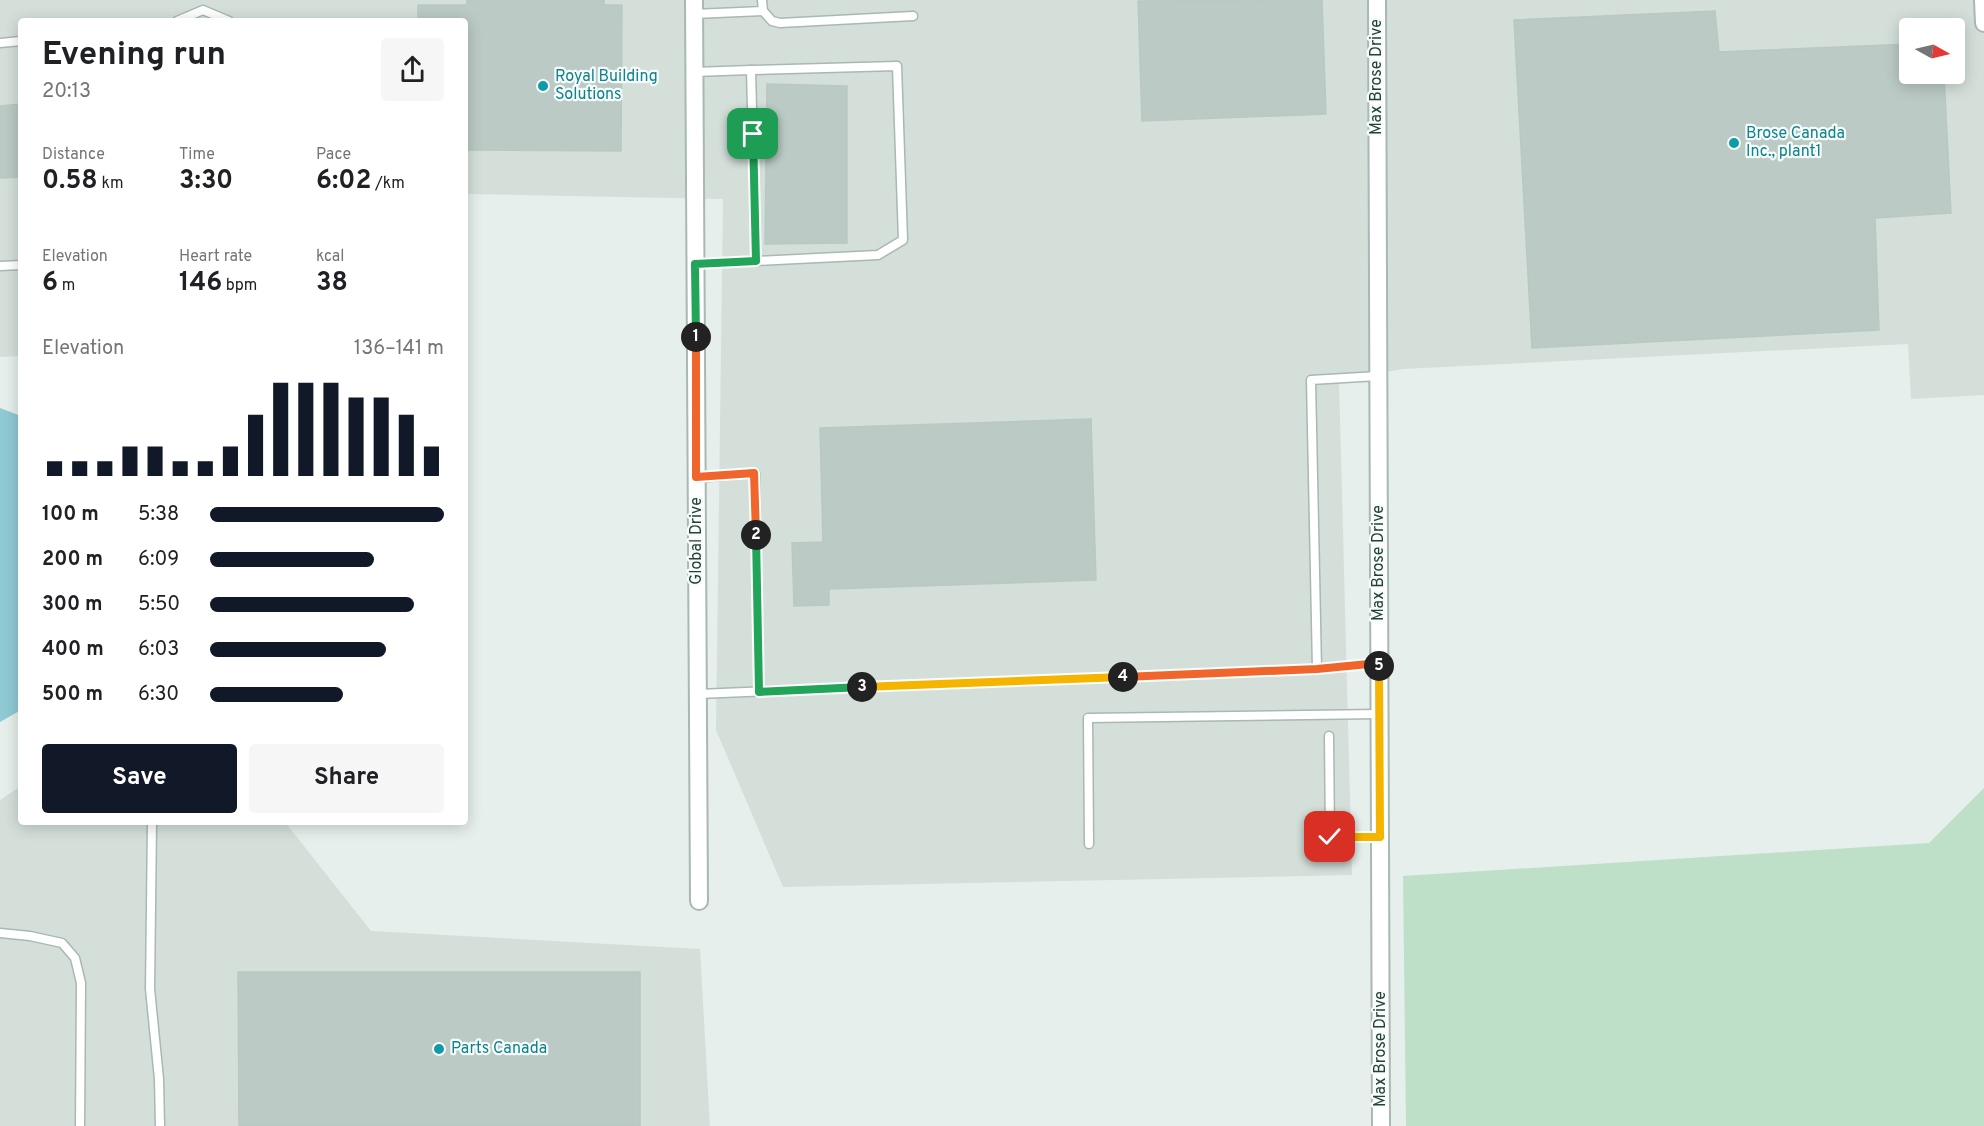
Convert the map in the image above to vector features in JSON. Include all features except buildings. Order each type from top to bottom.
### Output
[{"type":"street","name":"Max Brose Drive","points":[[1377,0],[1381,1126]]},
{"type":"street","points":[[1983,0],[1984,23]]},
{"type":"street","name":"Global Drive","points":[[694,7],[699,901]]},
{"type":"lane","points":[[202,0],[203,10]]},
{"type":"lane","points":[[762,0],[763,11],[772,21],[780,23],[913,16]]},
{"type":"lane","points":[[694,7],[763,11]]},
{"type":"lane","points":[[184,18],[203,10],[223,18]]},
{"type":"lane","points":[[0,43],[18,41]]},
{"type":"lane","points":[[694,72],[897,66],[903,240],[878,255],[695,264]]},
{"type":"lane","points":[[751,70],[756,261]]},
{"type":"lane","points":[[0,266],[18,265]]},
{"type":"lane","points":[[1317,669],[1311,380],[1378,376]]},
{"type":"lane","points":[[696,477],[754,473],[759,692]]},
{"type":"lane","points":[[698,694],[1317,669],[1379,663]]},
{"type":"lane","points":[[1089,844],[1089,718],[1379,714]]},
{"type":"lane","points":[[1329,736],[1330,837],[1380,837]]},
{"type":"lane","points":[[152,825],[150,989],[159,1079],[160,1126]]},
{"type":"lane","points":[[0,933],[30,936],[62,943],[75,958],[81,983],[80,1126]]},
{"type":"shaded area","points":[[0,0],[1984,0],[1984,395],[1911,399],[1908,344],[1403,369],[1339,380],[1352,875],[783,887],[716,730],[723,199],[468,194],[468,18],[18,18],[18,356],[0,357]]},
{"type":"shaded area","points":[[18,788],[18,825],[287,825],[371,931],[700,949],[710,1126],[0,1126],[0,800]]},
{"type":"green space","points":[[1984,788],[1984,1126],[1406,1126],[1403,876],[1929,843]]},
{"type":"water","points":[[0,408],[18,415],[18,712],[0,722]]},
{"type":"place","name":"Royal Building Solutions","points":[[543,86]]},
{"type":"place","name":"Brose Canada Inc., plant1","points":[[1734,143]]},
{"type":"place","name":"Parts Canada","points":[[439,1049]]},
{"type":"route","points":[[753,134],[756,261],[695,264],[696,477],[754,473],[759,692],[1317,669],[1379,663],[1380,837],[1330,837]]}]
